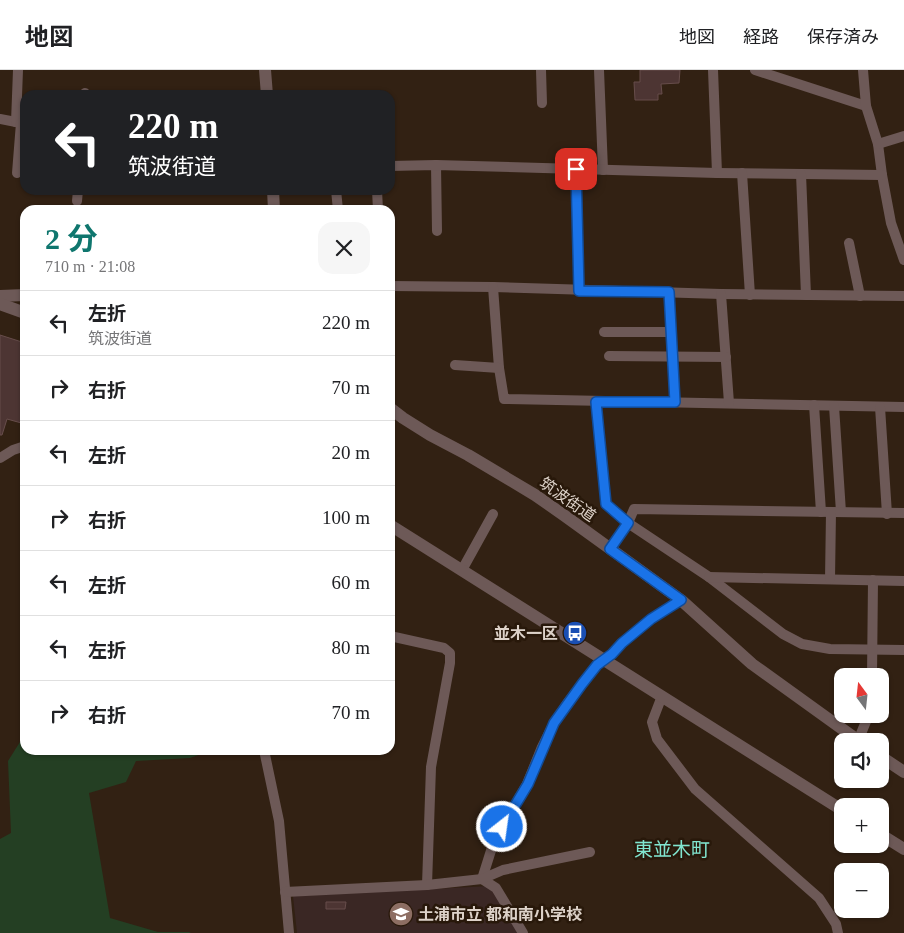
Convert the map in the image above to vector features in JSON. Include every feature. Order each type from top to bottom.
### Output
[{"type":"street","points":[[18,70],[20,105]]},
{"type":"street","points":[[265,70],[267,90]]},
{"type":"street","points":[[541,70],[542,103]]},
{"type":"street","points":[[599,70],[603,170]]},
{"type":"street","points":[[713,70],[717,173]]},
{"type":"street","points":[[756,70],[866,106]]},
{"type":"street","points":[[863,70],[866,106],[878,144],[891,224],[904,260]]},
{"type":"street","points":[[0,119],[20,123]]},
{"type":"street","points":[[17,174],[20,136]]},
{"type":"street","points":[[878,144],[904,136]]},
{"type":"street","points":[[395,166],[436,165],[717,173],[882,175]]},
{"type":"street","points":[[436,165],[438,231]]},
{"type":"street","points":[[576,169],[579,291]]},
{"type":"street","points":[[742,173],[750,295]]},
{"type":"street","points":[[801,174],[806,295]]},
{"type":"street","points":[[77,201],[78,195]]},
{"type":"street","points":[[849,243],[860,296]]},
{"type":"street","points":[[395,286],[493,287],[750,295],[904,296]]},
{"type":"street","points":[[493,287],[504,399],[904,407]]},
{"type":"street","points":[[669,292],[675,402]]},
{"type":"street","points":[[720,294],[729,403]]},
{"type":"street","points":[[2,302],[20,295]]},
{"type":"street","points":[[2,302],[20,311]]},
{"type":"street","points":[[604,332],[671,332]]},
{"type":"street","points":[[609,356],[726,357]]},
{"type":"street","points":[[454,365],[500,368]]},
{"type":"street","points":[[596,402],[606,504],[628,523],[709,577],[783,634],[802,644],[830,649],[904,650]]},
{"type":"street","points":[[814,405],[831,512]]},
{"type":"street","points":[[830,579],[834,406]]},
{"type":"street","points":[[880,407],[886,514]]},
{"type":"street","name":"筑波街道","points":[[395,412],[430,435],[535,495],[681,600],[752,664],[848,733]]},
{"type":"street","points":[[0,458],[20,448]]},
{"type":"street","points":[[610,549],[628,523],[634,509],[904,513]]},
{"type":"street","points":[[462,570],[493,514]]},
{"type":"street","points":[[395,528],[834,805]]},
{"type":"street","points":[[709,577],[904,581]]},
{"type":"street","points":[[872,668],[873,580]]},
{"type":"street","points":[[482,879],[494,841],[528,784],[554,723],[597,665],[651,619],[681,600]]},
{"type":"street","points":[[395,637],[444,648],[450,653],[450,663],[430,766],[427,885]]},
{"type":"street","points":[[662,696],[652,722],[657,739],[695,789],[819,898],[836,924],[838,933]]},
{"type":"street","points":[[265,755],[279,821],[289,933]]},
{"type":"street","points":[[889,762],[904,772]]},
{"type":"street","points":[[889,840],[904,849]]},
{"type":"street","points":[[285,892],[427,885],[482,879],[503,870],[590,852]]},
{"type":"street","points":[[482,879],[496,888],[523,933]]},
{"type":"shaded area","name":"土浦市立 都和南小学校","points":[[491,886],[519,933],[297,933],[293,896]]},
{"type":"green space","points":[[20,742],[20,755],[198,755],[190,758],[136,761],[126,782],[89,793],[110,918],[158,932],[191,933],[0,933],[0,839],[11,833],[8,761]]},
{"type":"building","points":[[640,70],[680,70],[679,83],[661,84],[662,94],[658,94],[658,100],[635,100],[634,82],[640,82]]},
{"type":"building","points":[[0,335],[20,341],[20,423],[7,419],[2,435],[0,435]]},
{"type":"building","points":[[326,902],[346,902],[345,909],[326,909]]},
{"type":"place","name":"並木一区","points":[[575,633]]},
{"type":"place","name":"土浦市立 都和南小学校","points":[[401,914]]},
{"type":"district","name":"東並木町","points":[[672,849]]},
{"type":"route","points":[[502,827],[528,784],[542,747],[554,723],[582,684],[597,665],[612,654],[622,643],[651,619],[681,600],[610,549],[628,523],[606,504],[596,402],[675,402],[669,292],[579,291],[576,169]]}]
